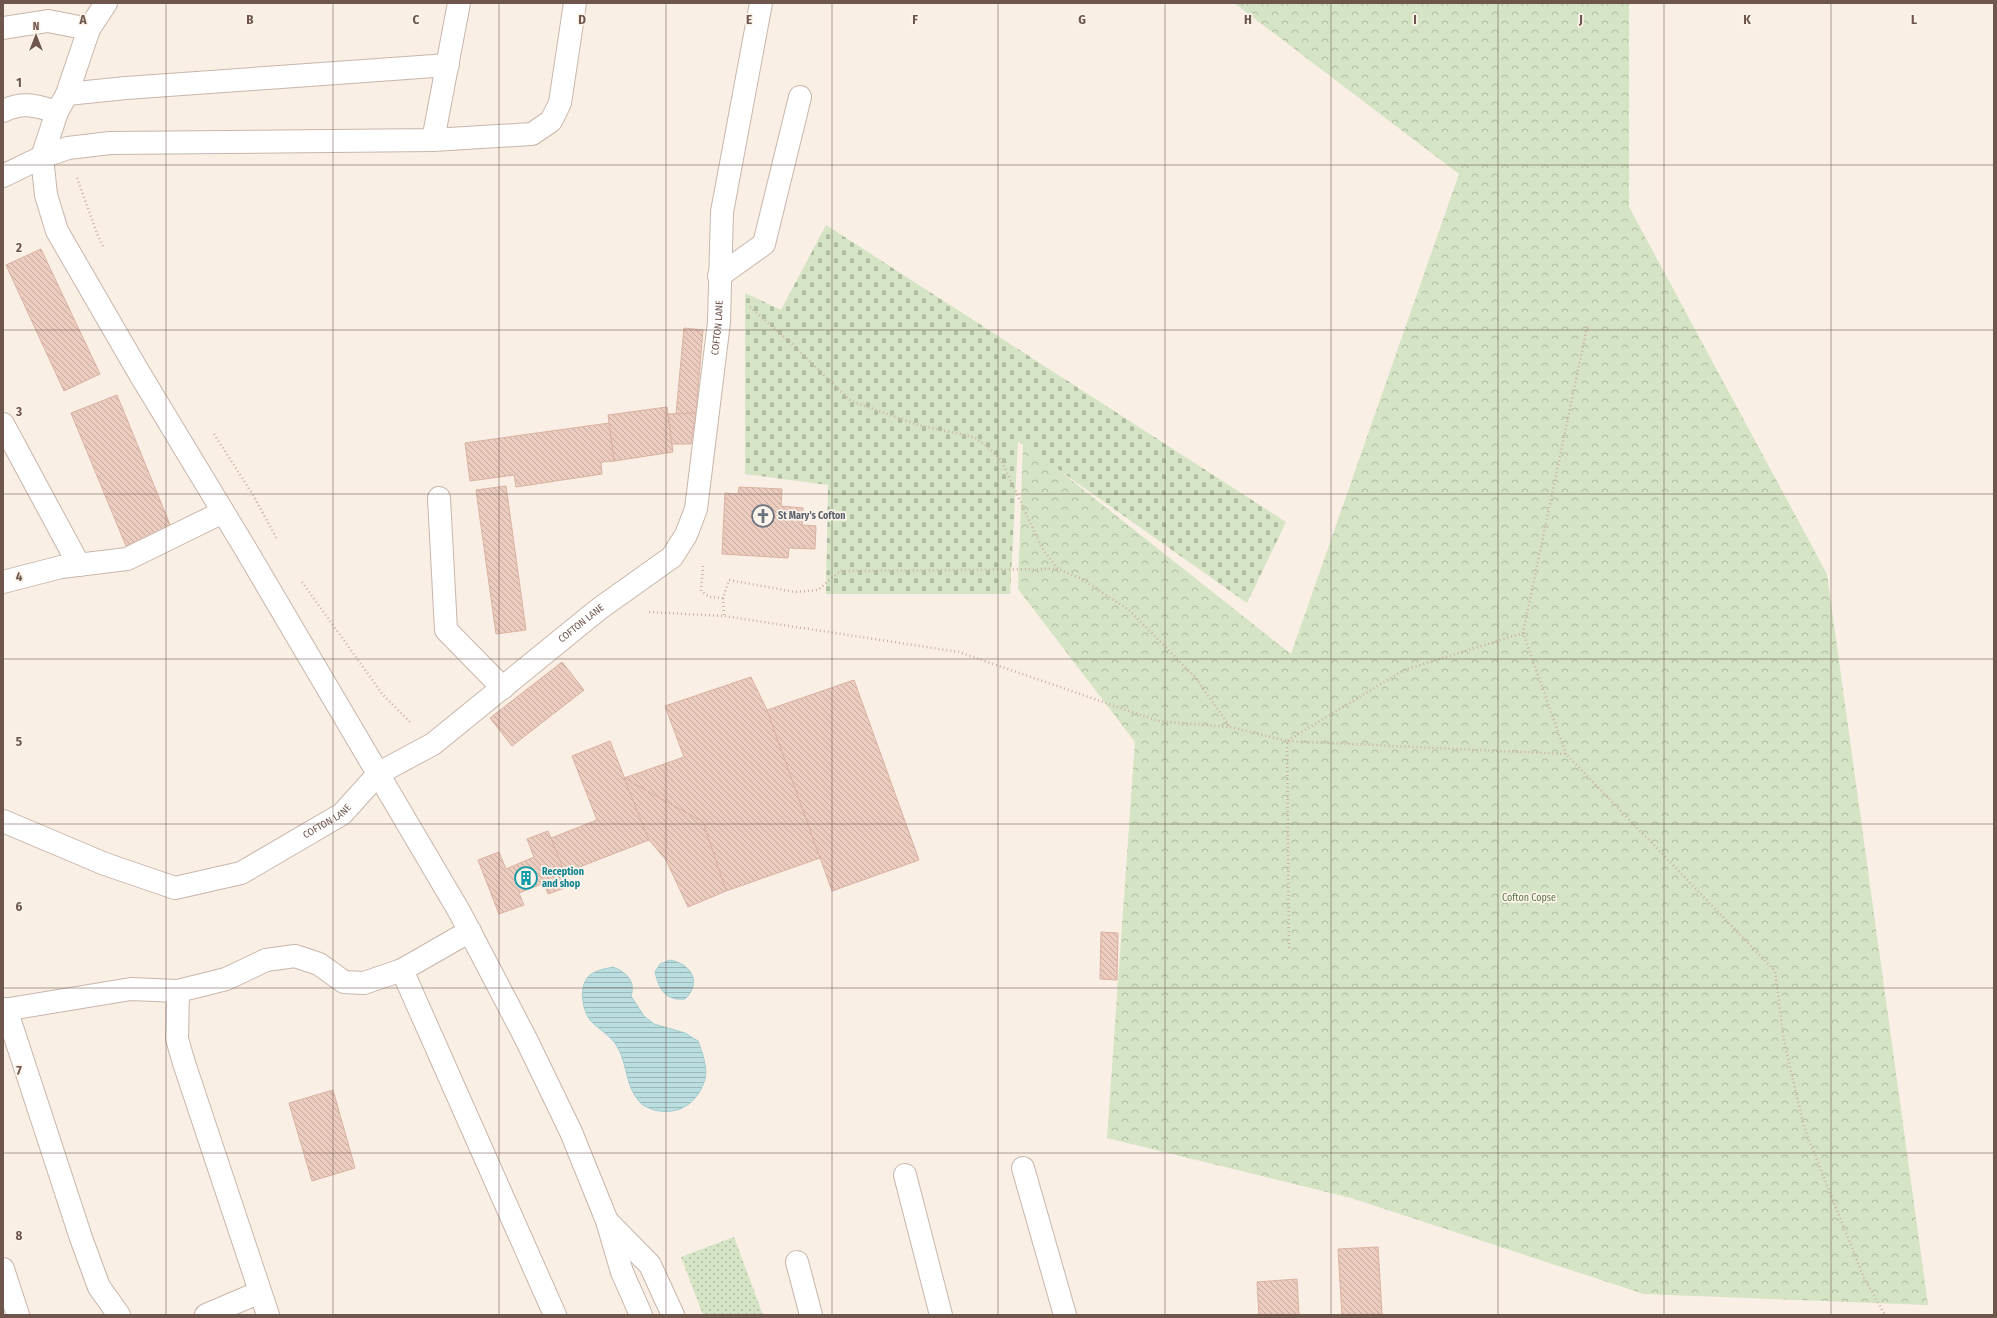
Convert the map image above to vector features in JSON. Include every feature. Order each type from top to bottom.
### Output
[{"type":"street","points":[[106,3],[89,29],[42,157],[46,195],[57,231],[223,512],[246,548],[470,931],[572,1132],[607,1221],[622,1272],[641,1315]]},
{"type":"street","points":[[433,140],[459,3]]},
{"type":"street","points":[[3,176],[42,157],[68,148],[110,143],[433,140],[532,134],[551,121],[560,103],[575,3]]},
{"type":"street","name":"COFTON LANE","points":[[3,821],[105,864],[174,888],[241,873],[342,814],[379,774],[433,744],[599,609],[672,557],[686,535],[696,509],[719,322],[722,212],[762,3]]},
{"type":"street","points":[[3,28],[48,21],[89,29]]},
{"type":"street","points":[[3,111],[14,106],[62,103],[126,88],[448,65]]},
{"type":"street","points":[[720,283],[764,244],[800,97]]},
{"type":"street","points":[[3,424],[78,565]]},
{"type":"street","points":[[438,498],[446,630],[503,688]]},
{"type":"street","points":[[3,582],[61,568],[127,559],[223,512]]},
{"type":"street","points":[[119,1315],[110,1303],[97,1280],[5,1010],[131,990],[178,991],[226,979],[266,960],[295,956],[319,964],[344,982],[364,983],[402,970],[470,931]]},
{"type":"street","points":[[402,970],[555,1315]]},
{"type":"street","points":[[178,991],[177,1039],[268,1315]]},
{"type":"street","points":[[1023,1168],[1065,1315]]},
{"type":"street","points":[[905,1175],[941,1315]]},
{"type":"street","points":[[607,1221],[650,1265],[673,1315]]},
{"type":"street","points":[[797,1262],[812,1315]]},
{"type":"street","points":[[3,1269],[18,1315]]},
{"type":"street","points":[[206,1315],[260,1292]]},
{"type":"path","points":[[68,148],[82,194],[104,249]]},
{"type":"path","points":[[720,283],[735,302],[756,312],[791,343],[851,401],[918,425],[974,437],[989,448],[1000,460],[1042,548],[1058,569]]},
{"type":"path","points":[[1587,328],[1523,633],[1566,754],[1775,971],[1784,1041],[1804,1127],[1864,1278],[1885,1315]]},
{"type":"path","points":[[211,429],[253,495],[280,544]]},
{"type":"path","points":[[704,559],[701,591],[710,597],[723,598]]},
{"type":"path","points":[[724,616],[723,598],[729,580],[795,592],[818,590],[840,571],[1058,569],[1082,579],[1129,610],[1195,677],[1230,726]]},
{"type":"path","points":[[299,578],[382,695],[433,744]]},
{"type":"path","points":[[646,611],[724,616],[959,652],[1158,721],[1230,726],[1287,741],[1566,754]]},
{"type":"path","points":[[1287,741],[1404,670],[1523,633]]},
{"type":"path","points":[[1287,741],[1289,948]]},
{"type":"green space","name":"Cofton Copse","points":[[1234,3],[1629,3],[1629,207],[1827,574],[1928,1305],[1644,1294],[1351,1198],[1107,1138],[1135,742],[1018,589],[1023,442],[1291,654],[1459,174]]},
{"type":"green space","points":[[826,225],[1286,522],[1247,603],[1018,441],[1010,594],[826,594],[828,485],[745,474],[745,293],[781,310]]},
{"type":"green space","points":[[734,1237],[763,1315],[703,1315],[681,1257]]},
{"type":"water","points":[[670,960],[678,962],[684,966],[692,975],[694,981],[693,987],[685,999],[678,999],[668,996],[661,989],[659,984],[655,972],[660,964]]},
{"type":"water","points":[[613,967],[626,974],[629,978],[632,986],[631,996],[644,1016],[654,1024],[685,1033],[698,1041],[703,1055],[706,1074],[698,1095],[686,1106],[672,1111],[663,1111],[654,1110],[640,1103],[629,1082],[618,1048],[609,1037],[590,1020],[587,1015],[582,997],[586,979],[595,972]]},
{"type":"building","points":[[41,249],[100,374],[64,391],[6,265]]},
{"type":"building","points":[[684,328],[703,330],[696,413],[676,414]]},
{"type":"building","points":[[117,395],[171,527],[126,546],[71,413]]},
{"type":"building","points":[[667,407],[673,452],[614,461],[608,415]]},
{"type":"building","points":[[696,413],[691,444],[672,444],[668,414]]},
{"type":"building","points":[[609,423],[614,461],[601,462],[602,474],[516,487],[514,475],[470,481],[465,443]]},
{"type":"building","points":[[506,486],[526,630],[496,634],[476,490]]},
{"type":"building","name":"St Mary's Cofton","points":[[739,487],[782,489],[781,506],[803,508],[802,525],[816,526],[815,549],[789,548],[788,558],[722,554],[725,493],[738,494]]},
{"type":"building","points":[[562,662],[584,690],[512,746],[490,718]]},
{"type":"building","points":[[751,677],[767,710],[820,858],[726,891],[703,822],[624,778],[684,757],[665,706]]},
{"type":"building","points":[[854,680],[919,860],[832,891],[767,710]]},
{"type":"building","points":[[610,741],[649,840],[564,873],[551,838],[597,820],[572,756]]},
{"type":"building","points":[[624,778],[703,822],[726,891],[688,907],[666,860],[649,840]]},
{"type":"building","name":"Reception and shop","points":[[548,831],[570,886],[548,894],[544,883],[519,893],[524,905],[499,914],[478,860],[499,852],[506,869],[534,857],[527,839]]},
{"type":"building","points":[[1101,932],[1118,933],[1117,980],[1100,979]]},
{"type":"building","points":[[333,1090],[355,1168],[312,1181],[289,1103]]},
{"type":"building","points":[[1378,1247],[1382,1314],[1342,1315],[1338,1249]]},
{"type":"building","points":[[1297,1279],[1299,1315],[1259,1315],[1257,1282]]},
{"type":"place","name":"St Mary's Cofton","points":[[763,516]]},
{"type":"place","name":"Reception and shop","points":[[526,878]]}]
